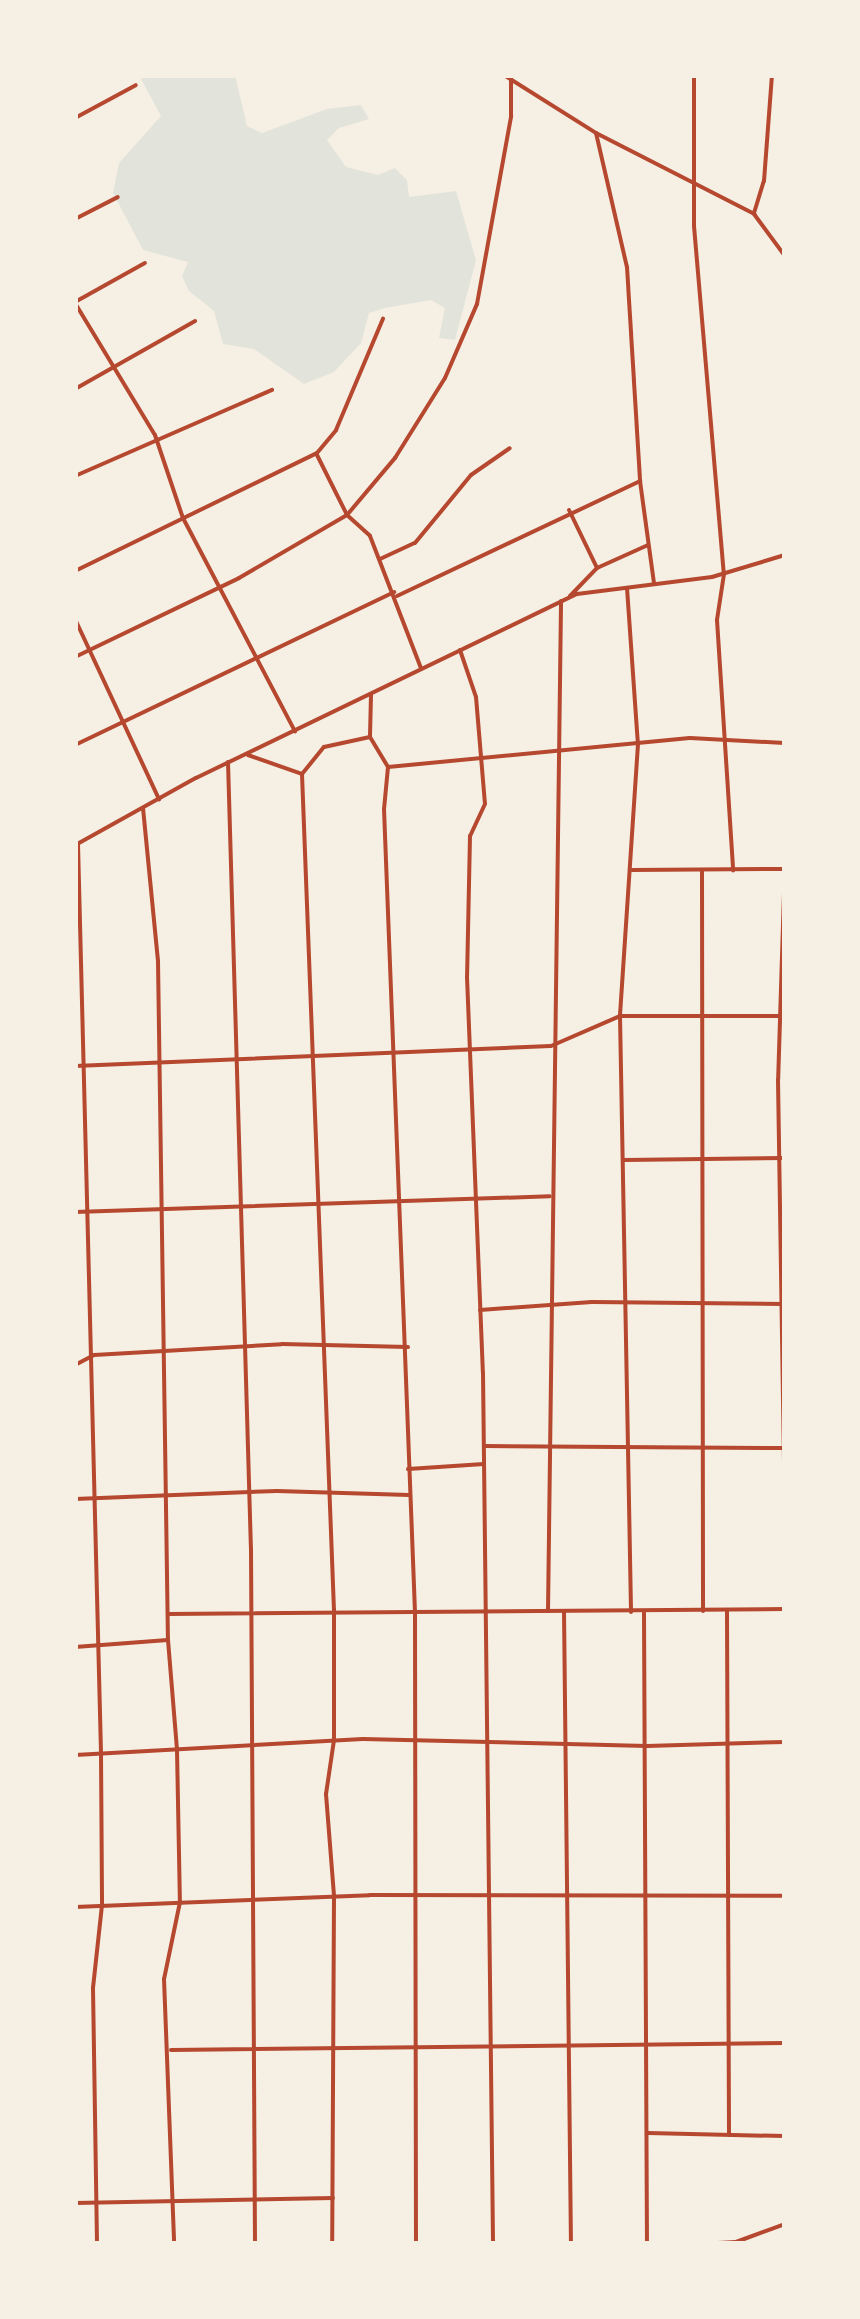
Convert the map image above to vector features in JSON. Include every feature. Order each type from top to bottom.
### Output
[{"type":"street","points":[[694,75],[692,182],[724,574],[716,620],[734,870]]},
{"type":"street","points":[[754,214],[764,181],[772,75]]},
{"type":"street","points":[[508,77],[596,134],[754,214],[782,241],[785,256]]},
{"type":"street","points":[[75,657],[219,588],[348,514],[405,442],[473,317],[509,125],[508,77]]},
{"type":"street","points":[[75,118],[136,85]]},
{"type":"street","points":[[596,134],[627,267],[640,482],[654,583]]},
{"type":"street","points":[[75,219],[118,197]]},
{"type":"street","points":[[146,263],[75,303],[156,435],[183,518],[295,731]]},
{"type":"street","points":[[75,571],[316,453],[336,430],[383,319]]},
{"type":"street","points":[[75,389],[194,321]]},
{"type":"street","points":[[75,476],[156,435],[272,390]]},
{"type":"street","points":[[380,558],[416,543],[448,512],[471,475],[510,448]]},
{"type":"street","points":[[316,453],[348,514],[370,536],[396,594],[421,668]]},
{"type":"street","points":[[75,744],[570,510],[640,482]]},
{"type":"street","points":[[570,510],[597,568]]},
{"type":"street","points":[[97,2244],[93,1988],[102,1905],[101,1754],[91,1212],[76,845],[228,762],[562,602],[597,568],[648,545]]},
{"type":"street","points":[[569,598],[724,574],[785,554]]},
{"type":"street","points":[[628,588],[638,744],[620,1016],[626,1303],[624,1449],[631,1612]]},
{"type":"street","points":[[548,1611],[551,1046],[562,602]]},
{"type":"street","points":[[75,619],[160,800]]},
{"type":"street","points":[[460,650],[474,686],[485,804],[470,836],[469,1049],[484,1446],[490,1742],[488,2044],[494,2244]]},
{"type":"street","points":[[370,693],[370,737],[388,767],[392,1052],[408,1346],[408,1495],[415,1614],[416,2244]]},
{"type":"street","points":[[332,2244],[334,1896],[326,1794],[334,1740],[334,1610],[316,1057],[302,774],[324,747],[370,737]]},
{"type":"street","points":[[388,767],[725,738],[785,743]]},
{"type":"street","points":[[246,754],[302,774]]},
{"type":"street","points":[[228,762],[240,1062],[248,1611],[254,1745],[251,2198],[255,2244]]},
{"type":"street","points":[[143,808],[158,962],[168,1640],[177,1750],[180,1902],[164,1958],[174,2244]]},
{"type":"street","points":[[785,861],[785,1534]]},
{"type":"street","points":[[632,870],[784,870]]},
{"type":"street","points":[[702,870],[702,1611]]},
{"type":"street","points":[[75,1066],[551,1046],[620,1016],[783,1016]]},
{"type":"street","points":[[624,1160],[783,1158]]},
{"type":"street","points":[[75,1212],[551,1196]]},
{"type":"street","points":[[480,1310],[626,1303],[783,1304]]},
{"type":"street","points":[[75,1365],[94,1355],[246,1347],[408,1346]]},
{"type":"street","points":[[484,1446],[784,1448]]},
{"type":"street","points":[[408,1469],[484,1464]]},
{"type":"street","points":[[75,1499],[329,1492],[408,1495]]},
{"type":"street","points":[[168,1614],[785,1609]]},
{"type":"street","points":[[564,1611],[571,2244]]},
{"type":"street","points":[[726,1611],[729,2135]]},
{"type":"street","points":[[644,1613],[647,2244]]},
{"type":"street","points":[[75,1648],[168,1640]]},
{"type":"street","points":[[75,1755],[414,1738],[647,1746],[785,1742]]},
{"type":"street","points":[[75,1907],[334,1896],[785,1896]]},
{"type":"street","points":[[170,2050],[252,2051],[415,2044],[785,2043]]},
{"type":"street","points":[[648,2133],[785,2136]]},
{"type":"street","points":[[75,2203],[333,2198]]},
{"type":"street","points":[[700,2244],[736,2242],[785,2224]]},
{"type":"shaded area","points":[[139,75],[235,75],[247,126],[262,133],[327,109],[361,105],[369,119],[339,128],[327,140],[346,167],[378,175],[395,168],[407,180],[409,197],[456,191],[476,260],[455,340],[439,338],[445,308],[431,300],[385,308],[369,313],[361,343],[334,372],[304,384],[254,349],[223,344],[214,311],[189,291],[182,276],[188,262],[143,250],[113,193],[119,163],[161,116]]}]
